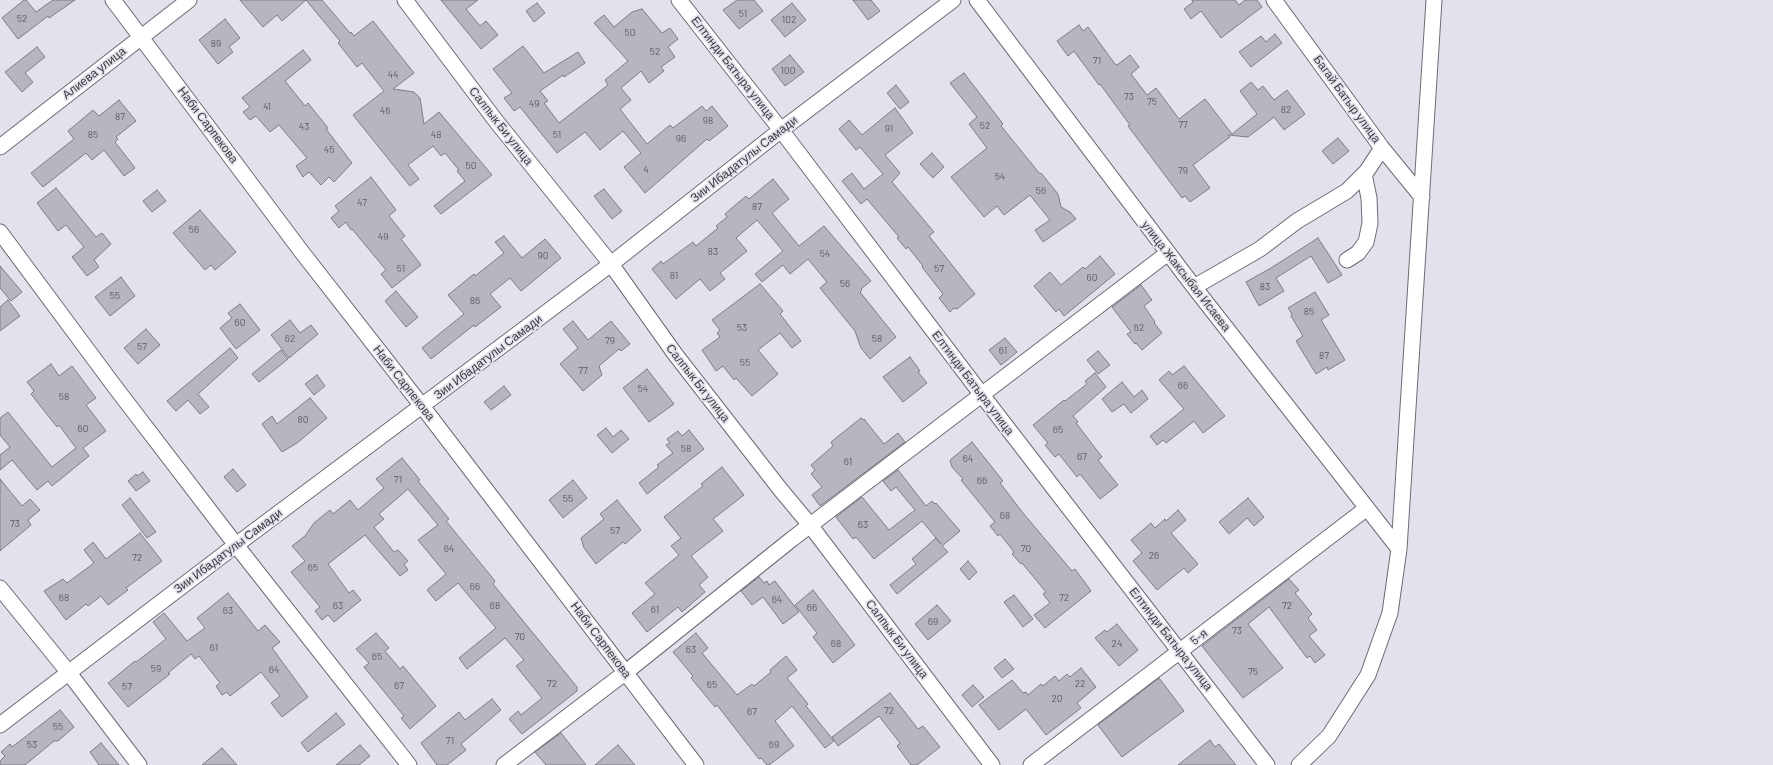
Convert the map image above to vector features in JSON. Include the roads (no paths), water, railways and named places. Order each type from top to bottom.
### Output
[{"type":"street","name":"Наби Сарпекова","points":[[114,0],[301,251],[422,406],[696,765]]},
{"type":"street","name":"Алиева улица","points":[[0,146],[189,0]]},
{"type":"street","name":"Салпык Би улица","points":[[405,0],[496,121],[611,264],[675,354],[780,489],[810,525],[992,765]]},
{"type":"street","name":"Елтинди Батыра улица","points":[[680,0],[1267,765]]},
{"type":"street","name":"Зии Ибадатулы Самади","points":[[0,724],[611,264],[781,130],[953,0]]},
{"type":"street","name":"улица Жаксыбая Исаева","points":[[977,0],[1194,287],[1399,549]]},
{"type":"street","name":"Багай Батыр улица","points":[[1274,0],[1382,148],[1422,197]]},
{"type":"street","points":[[1299,765],[1329,736],[1368,674],[1390,613],[1399,549],[1434,0]]},
{"type":"street","points":[[1194,287],[1260,249],[1298,221],[1347,191],[1364,174],[1382,148]]},
{"type":"street","points":[[1347,260],[1358,253],[1366,242],[1370,223],[1369,198],[1364,174]]},
{"type":"street","points":[[0,232],[115,387],[236,545],[409,765]]},
{"type":"street","points":[[504,765],[626,672],[810,525],[1168,253]]},
{"type":"street","name":"5-я","points":[[1031,765],[1367,508]]},
{"type":"street","points":[[0,588],[69,673],[139,765]]}]
